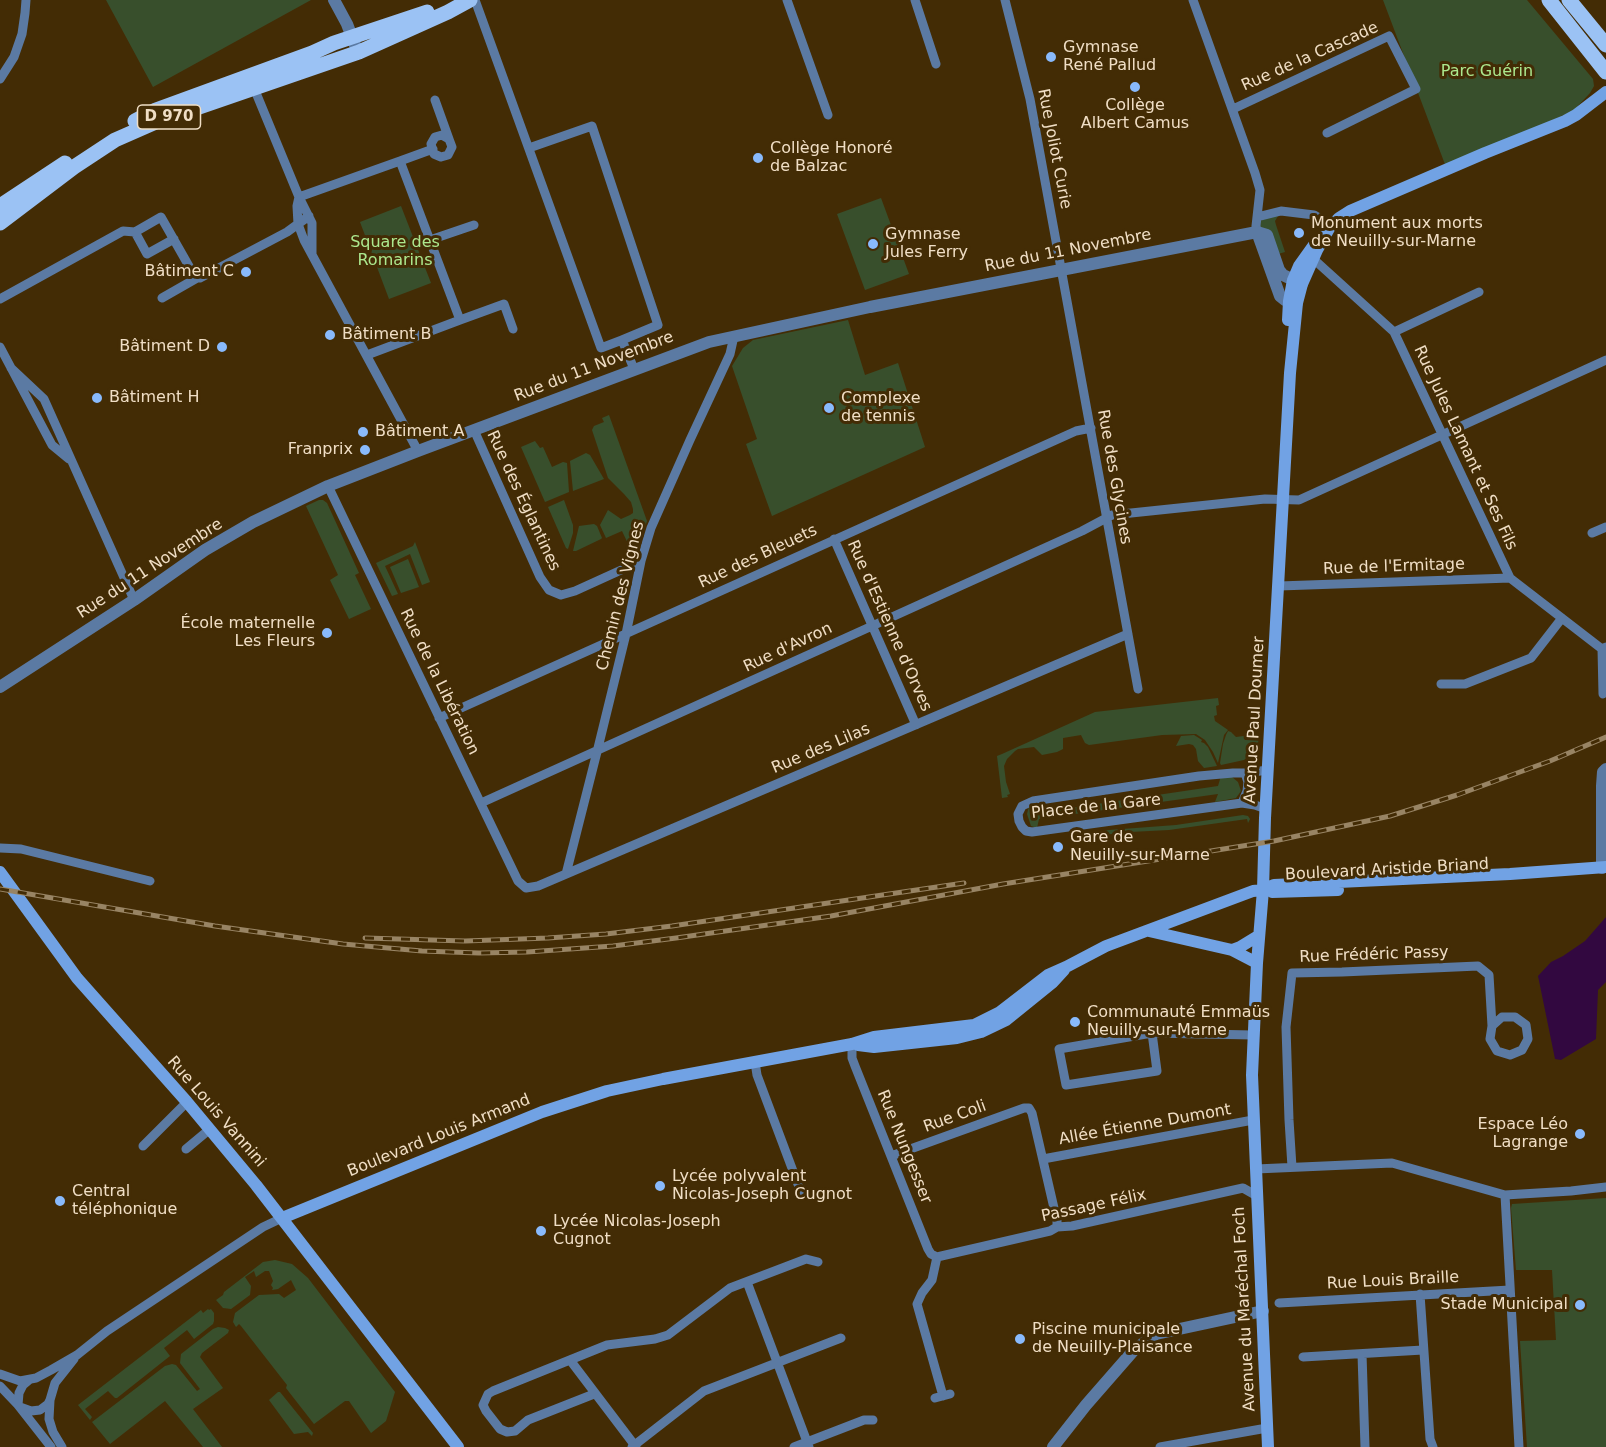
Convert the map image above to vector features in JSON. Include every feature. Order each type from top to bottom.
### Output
[{"type":"main road","name":"D 970","points":[[0,206],[97,142],[156,110],[351,37],[465,0]]},
{"type":"main road","name":"D 970","points":[[0,223],[74,167],[115,140],[156,122],[359,52],[470,0]]},
{"type":"main road","points":[[1550,0],[1606,72]]},
{"type":"main road","points":[[1569,0],[1577,6],[1606,45]]},
{"type":"main road","name":"Avenue Paul Doumer","points":[[1253,1120],[1253,1035],[1258,936],[1263,890],[1290,373],[1288,345],[1299,266],[1331,225],[1350,211],[1565,121],[1606,92]]},
{"type":"main road","name":"Boulevard Aristide Briand","points":[[1263,890],[1302,892],[1605,870]]},
{"type":"main road","name":"Rue Louis Vannini","points":[[0,872],[77,978],[210,1129],[282,1218],[458,1447]]},
{"type":"main road","name":"Boulevard Louis Armand","points":[[282,1218],[542,1112],[627,1086],[852,1044],[874,1047],[957,1038],[981,1032],[1006,1020],[1053,982],[1066,967],[1106,945],[1253,891],[1263,890]]},
{"type":"main road","points":[[1149,930],[1232,950],[1257,963]]},
{"type":"main road","points":[[1232,950],[1258,936]]},
{"type":"main road","name":"Avenue du Maréchal Foch","points":[[1253,1120],[1268,1447]]},
{"type":"street","points":[[0,80],[14,57],[22,34],[26,0]]},
{"type":"street","points":[[334,0],[359,52]]},
{"type":"street","points":[[475,0],[601,348],[658,325],[592,126],[529,148]]},
{"type":"street","points":[[787,0],[828,115]]},
{"type":"street","points":[[915,0],[936,64]]},
{"type":"street","name":"Rue Joliot Curie","points":[[1005,0],[1030,99],[1062,270]]},
{"type":"street","points":[[1193,0],[1256,173],[1260,190],[1257,232],[1280,296],[1293,302]]},
{"type":"street","name":"Rue de la Cascade","points":[[1233,109],[1389,36],[1416,89],[1328,133]]},
{"type":"street","points":[[254,88],[312,223],[312,255]]},
{"type":"street","points":[[435,100],[452,147],[448,155],[441,157],[435,154],[431,144],[435,137],[442,135],[449,139]]},
{"type":"street","points":[[299,197],[433,149]]},
{"type":"street","points":[[400,161],[460,320]]},
{"type":"street","points":[[299,197],[297,206],[300,232],[418,451]]},
{"type":"street","points":[[1257,217],[1281,211],[1314,215],[1331,225]]},
{"type":"street","points":[[162,298],[287,232],[309,216]]},
{"type":"street","points":[[0,299],[123,231],[135,232],[161,217],[197,278]]},
{"type":"street","points":[[430,240],[474,225]]},
{"type":"street","points":[[135,232],[147,254],[174,239]]},
{"type":"street","points":[[1257,232],[1267,235],[1279,270],[1283,275],[1298,282]]},
{"type":"street","name":"Rue du 11 Novembre","points":[[0,687],[221,540],[253,522],[328,486],[634,369],[709,342],[734,336],[1257,232]]},
{"type":"street","name":"Rue Jules Lamant et Ses Fils","points":[[1308,254],[1394,332],[1510,578],[1604,648]]},
{"type":"street","name":"Rue des Glycines","points":[[1062,270],[1138,689]]},
{"type":"street","points":[[1394,332],[1479,292]]},
{"type":"street","points":[[367,355],[504,304],[513,329]]},
{"type":"street","name":"Chemin des Vignes","points":[[566,874],[626,634],[641,561],[651,528],[730,354],[734,336]]},
{"type":"street","points":[[622,340],[634,369]]},
{"type":"street","points":[[0,347],[52,445],[71,461]]},
{"type":"street","name":"Rue d'Avron","points":[[481,803],[1082,531],[1113,514],[1265,499],[1299,500],[1606,360]]},
{"type":"street","points":[[10,368],[44,399],[134,600]]},
{"type":"street","name":"Rue des Bleuets","points":[[439,718],[1076,431],[1091,428]]},
{"type":"street","name":"Rue des Églantines","points":[[474,430],[540,577],[549,590],[561,595],[575,591],[641,561]]},
{"type":"street","name":"Rue de la Libération","points":[[328,486],[518,881],[526,888]]},
{"type":"street","points":[[1592,533],[1606,527]]},
{"type":"street","name":"Rue d'Estienne d'Orves","points":[[834,539],[916,725]]},
{"type":"street","name":"Rue de l'Ermitage","points":[[1279,586],[1510,578]]},
{"type":"street","points":[[1441,684],[1465,684],[1531,658],[1562,618]]},
{"type":"street","name":"Rue des Lilas","points":[[526,888],[538,886],[1128,634]]},
{"type":"street","points":[[1603,694],[1604,648]]},
{"type":"street","points":[[1605,870],[1602,786],[1603,772],[1606,769]]},
{"type":"street","name":"Place de la Gare","points":[[1266,808],[1242,803],[1032,832],[1022,827],[1018,814],[1022,806],[1033,801],[1220,774],[1268,770]]},
{"type":"street","points":[[1242,803],[1248,782],[1245,773]]},
{"type":"street","points":[[0,848],[21,849],[150,881]]},
{"type":"street","name":"Rue Frédéric Passy","points":[[1292,1167],[1288,1120],[1286,1027],[1292,973],[1478,966],[1489,975],[1492,1026],[1490,1039],[1497,1051],[1510,1055],[1522,1050],[1528,1039],[1526,1025],[1521,1021],[1515,1017],[1502,1017],[1492,1026]]},
{"type":"street","points":[[1152,1033],[1157,1071],[1066,1085],[1059,1049],[1152,1033],[1253,1035]]},
{"type":"street","name":"Rue Nungesser","points":[[852,1044],[852,1058],[928,1249],[937,1257]]},
{"type":"street","points":[[755,1062],[757,1075],[802,1195]]},
{"type":"street","points":[[143,1146],[187,1102]]},
{"type":"street","name":"Rue Coli","points":[[891,1156],[1029,1108],[1043,1159]]},
{"type":"street","name":"Allée Étienne Dumont","points":[[1043,1159],[1253,1120]]},
{"type":"street","points":[[186,1149],[210,1129]]},
{"type":"street","points":[[1043,1159],[1057,1227]]},
{"type":"street","points":[[1256,1169],[1392,1163],[1504,1195],[1606,1187]]},
{"type":"street","name":"Passage Félix","points":[[937,1257],[1050,1231],[1057,1227],[1072,1226],[1243,1188],[1257,1196]]},
{"type":"street","points":[[1504,1195],[1519,1447]]},
{"type":"street","name":"Boulevard Louis Armand","points":[[33,1379],[77,1354],[106,1331],[263,1227],[282,1218]]},
{"type":"street","points":[[937,1257],[932,1280],[917,1304],[943,1396]]},
{"type":"street","points":[[594,1394],[528,1420],[515,1431],[507,1432],[500,1430],[483,1405],[488,1394],[493,1391],[607,1345],[655,1340],[668,1335],[722,1293],[747,1282],[806,1259],[818,1262]]},
{"type":"street","points":[[747,1282],[808,1445]]},
{"type":"street","name":"Rue Louis Braille","points":[[1279,1303],[1510,1290]]},
{"type":"street","points":[[1420,1294],[1432,1447]]},
{"type":"street","points":[[1053,1447],[1134,1350],[1156,1334],[1263,1311]]},
{"type":"street","points":[[570,1360],[634,1446],[704,1391],[841,1338]]},
{"type":"street","points":[[1303,1357],[1423,1350]]},
{"type":"street","name":"Boulevard Louis Armand","points":[[51,1398],[55,1383],[77,1354]]},
{"type":"street","points":[[1362,1354],[1365,1447]]},
{"type":"street","points":[[0,1374],[20,1381],[33,1379],[45,1382],[51,1390],[49,1419],[53,1432],[62,1447]]},
{"type":"street","points":[[19,1406],[19,1393],[23,1385],[33,1379]]},
{"type":"street","points":[[0,1386],[51,1447]]},
{"type":"street","points":[[19,1406],[31,1411],[40,1410],[48,1404],[51,1398]]},
{"type":"street","points":[[794,1447],[808,1445],[864,1420],[873,1420]]},
{"type":"street","points":[[1160,1447],[1267,1428]]},
{"type":"green space","points":[[106,0],[311,0],[153,87]]},
{"type":"green space","name":"Parc Guérin","points":[[1383,0],[1527,0],[1593,79],[1594,86],[1573,111],[1446,167]]},
{"type":"green space","name":"Gymnase Jules Ferry","points":[[881,198],[909,274],[865,290],[837,214]]},
{"type":"green space","name":"Square des Romarins","points":[[401,206],[431,283],[389,299],[360,222]]},
{"type":"green space","points":[[1278,216],[1275,221],[1285,252],[1278,254],[1260,226],[1264,218]]},
{"type":"green space","name":"Complexe de tennis","points":[[848,320],[865,375],[898,363],[925,447],[772,516],[746,444],[757,439],[732,366],[743,348],[753,340]]},
{"type":"green space","points":[[609,415],[647,521],[638,549],[633,554],[622,531],[606,538],[600,525],[608,510],[621,519],[633,513],[631,502],[608,478],[592,430],[594,426],[604,422],[602,418]]},
{"type":"green space","points":[[535,441],[540,448],[543,447],[552,467],[563,462],[567,463],[569,492],[545,502],[521,447]]},
{"type":"green space","points":[[586,453],[590,455],[604,479],[573,491],[570,461]]},
{"type":"green space","points":[[319,500],[327,503],[359,573],[355,575],[371,609],[349,619],[330,580],[338,575],[306,506]]},
{"type":"green space","points":[[564,500],[573,525],[568,549],[548,507]]},
{"type":"green space","points":[[594,524],[602,538],[573,551],[579,526]]},
{"type":"green space","points":[[415,542],[430,582],[422,585],[410,554],[385,566],[398,594],[392,596],[376,563],[413,546]]},
{"type":"green space","points":[[408,559],[419,587],[401,593],[390,567]]},
{"type":"green space","points":[[1218,698],[1219,705],[1216,706],[1215,721],[1228,730],[1224,735],[1218,763],[1205,740],[1196,734],[1162,735],[1089,745],[1085,743],[1081,735],[1063,738],[1063,749],[1057,752],[1042,755],[1034,747],[1015,751],[1004,766],[1010,794],[1002,798],[997,756],[1095,712]]},
{"type":"green space","points":[[1228,731],[1236,737],[1259,734],[1258,744],[1244,760],[1221,765],[1223,744]]},
{"type":"green space","points":[[1194,735],[1208,747],[1217,766],[1204,768],[1198,761],[1193,745],[1176,746],[1181,736]]},
{"type":"green space","points":[[1221,776],[1232,777],[1238,782],[1241,791],[1236,798],[1215,802],[1218,794],[1039,819],[1037,828],[1031,826],[1027,814],[1029,806],[1038,803],[1036,813],[1218,786]]},
{"type":"green space","points":[[1243,815],[1250,819],[1248,823],[1247,819],[1169,830],[1085,837],[1084,834],[1176,825]]},
{"type":"green space","name":"Stade Municipal","points":[[1606,1198],[1606,1447],[1527,1447],[1520,1341],[1556,1340],[1552,1270],[1516,1270],[1512,1204]]},
{"type":"green space","points":[[275,1260],[292,1264],[308,1278],[395,1392],[386,1421],[371,1433],[349,1401],[345,1401],[314,1424],[241,1326],[239,1324],[236,1327],[233,1322],[235,1313],[259,1295],[279,1294],[284,1298],[296,1290],[291,1280],[278,1289],[272,1290],[273,1281],[269,1271],[256,1277],[254,1271],[245,1277],[251,1286],[250,1295],[231,1309],[223,1308],[216,1300],[263,1262]]},
{"type":"green space","points":[[208,1309],[214,1313],[213,1324],[194,1339],[187,1330],[164,1348],[170,1356],[117,1398],[108,1391],[85,1409],[92,1417],[90,1420],[78,1405],[201,1310],[203,1313]]},
{"type":"green space","points":[[218,1327],[229,1330],[228,1333],[200,1357],[223,1388],[193,1409],[222,1447],[203,1447],[165,1401],[110,1444],[92,1422],[165,1366],[176,1365],[197,1391],[200,1389],[180,1363],[181,1354]]},
{"type":"green space","points":[[278,1392],[313,1433],[312,1436],[308,1432],[294,1434],[269,1400]]},
{"type":"shaded area","points":[[1606,917],[1606,982],[1598,990],[1596,1039],[1561,1060],[1555,1059],[1538,976],[1551,962],[1585,941]]},
{"type":"railway","points":[[0,889],[215,926],[343,944],[479,953],[613,946],[831,916],[1003,884],[1274,841],[1390,816],[1457,795],[1550,761],[1606,737]]},
{"type":"railway","points":[[365,938],[465,941],[606,934],[964,883]]},
{"type":"place","name":"Gymnase René Pallud","points":[[1051,57]]},
{"type":"place","name":"Collège Albert Camus","points":[[1135,87]]},
{"type":"place","name":"Collège Honoré de Balzac","points":[[758,158]]},
{"type":"place","name":"Monument aux morts de Neuilly-sur-Marne","points":[[1299,233]]},
{"type":"place","name":"Gymnase Jules Ferry","points":[[873,244]]},
{"type":"place","name":"Bâtiment C","points":[[246,272]]},
{"type":"place","name":"Bâtiment B","points":[[330,335]]},
{"type":"place","name":"Bâtiment D","points":[[222,347]]},
{"type":"place","name":"Bâtiment H","points":[[97,398]]},
{"type":"place","name":"Complexe de tennis","points":[[829,408]]},
{"type":"place","name":"Bâtiment A","points":[[363,432]]},
{"type":"place","name":"Franprix","points":[[365,450]]},
{"type":"place","name":"École maternelle Les Fleurs","points":[[327,633]]},
{"type":"place","name":"Gare de Neuilly-sur-Marne","points":[[1058,847]]},
{"type":"place","name":"Communauté Emmaüs Neuilly-sur-Marne","points":[[1075,1022]]},
{"type":"place","name":"Espace Léo Lagrange","points":[[1580,1134]]},
{"type":"place","name":"Lycée polyvalent Nicolas-Joseph Cugnot","points":[[660,1186]]},
{"type":"place","name":"Central téléphonique","points":[[60,1201]]},
{"type":"place","name":"Lycée Nicolas-Joseph Cugnot","points":[[541,1231]]},
{"type":"place","name":"Stade Municipal","points":[[1580,1305]]},
{"type":"place","name":"Piscine municipale de Neuilly-Plaisance","points":[[1020,1339]]}]
